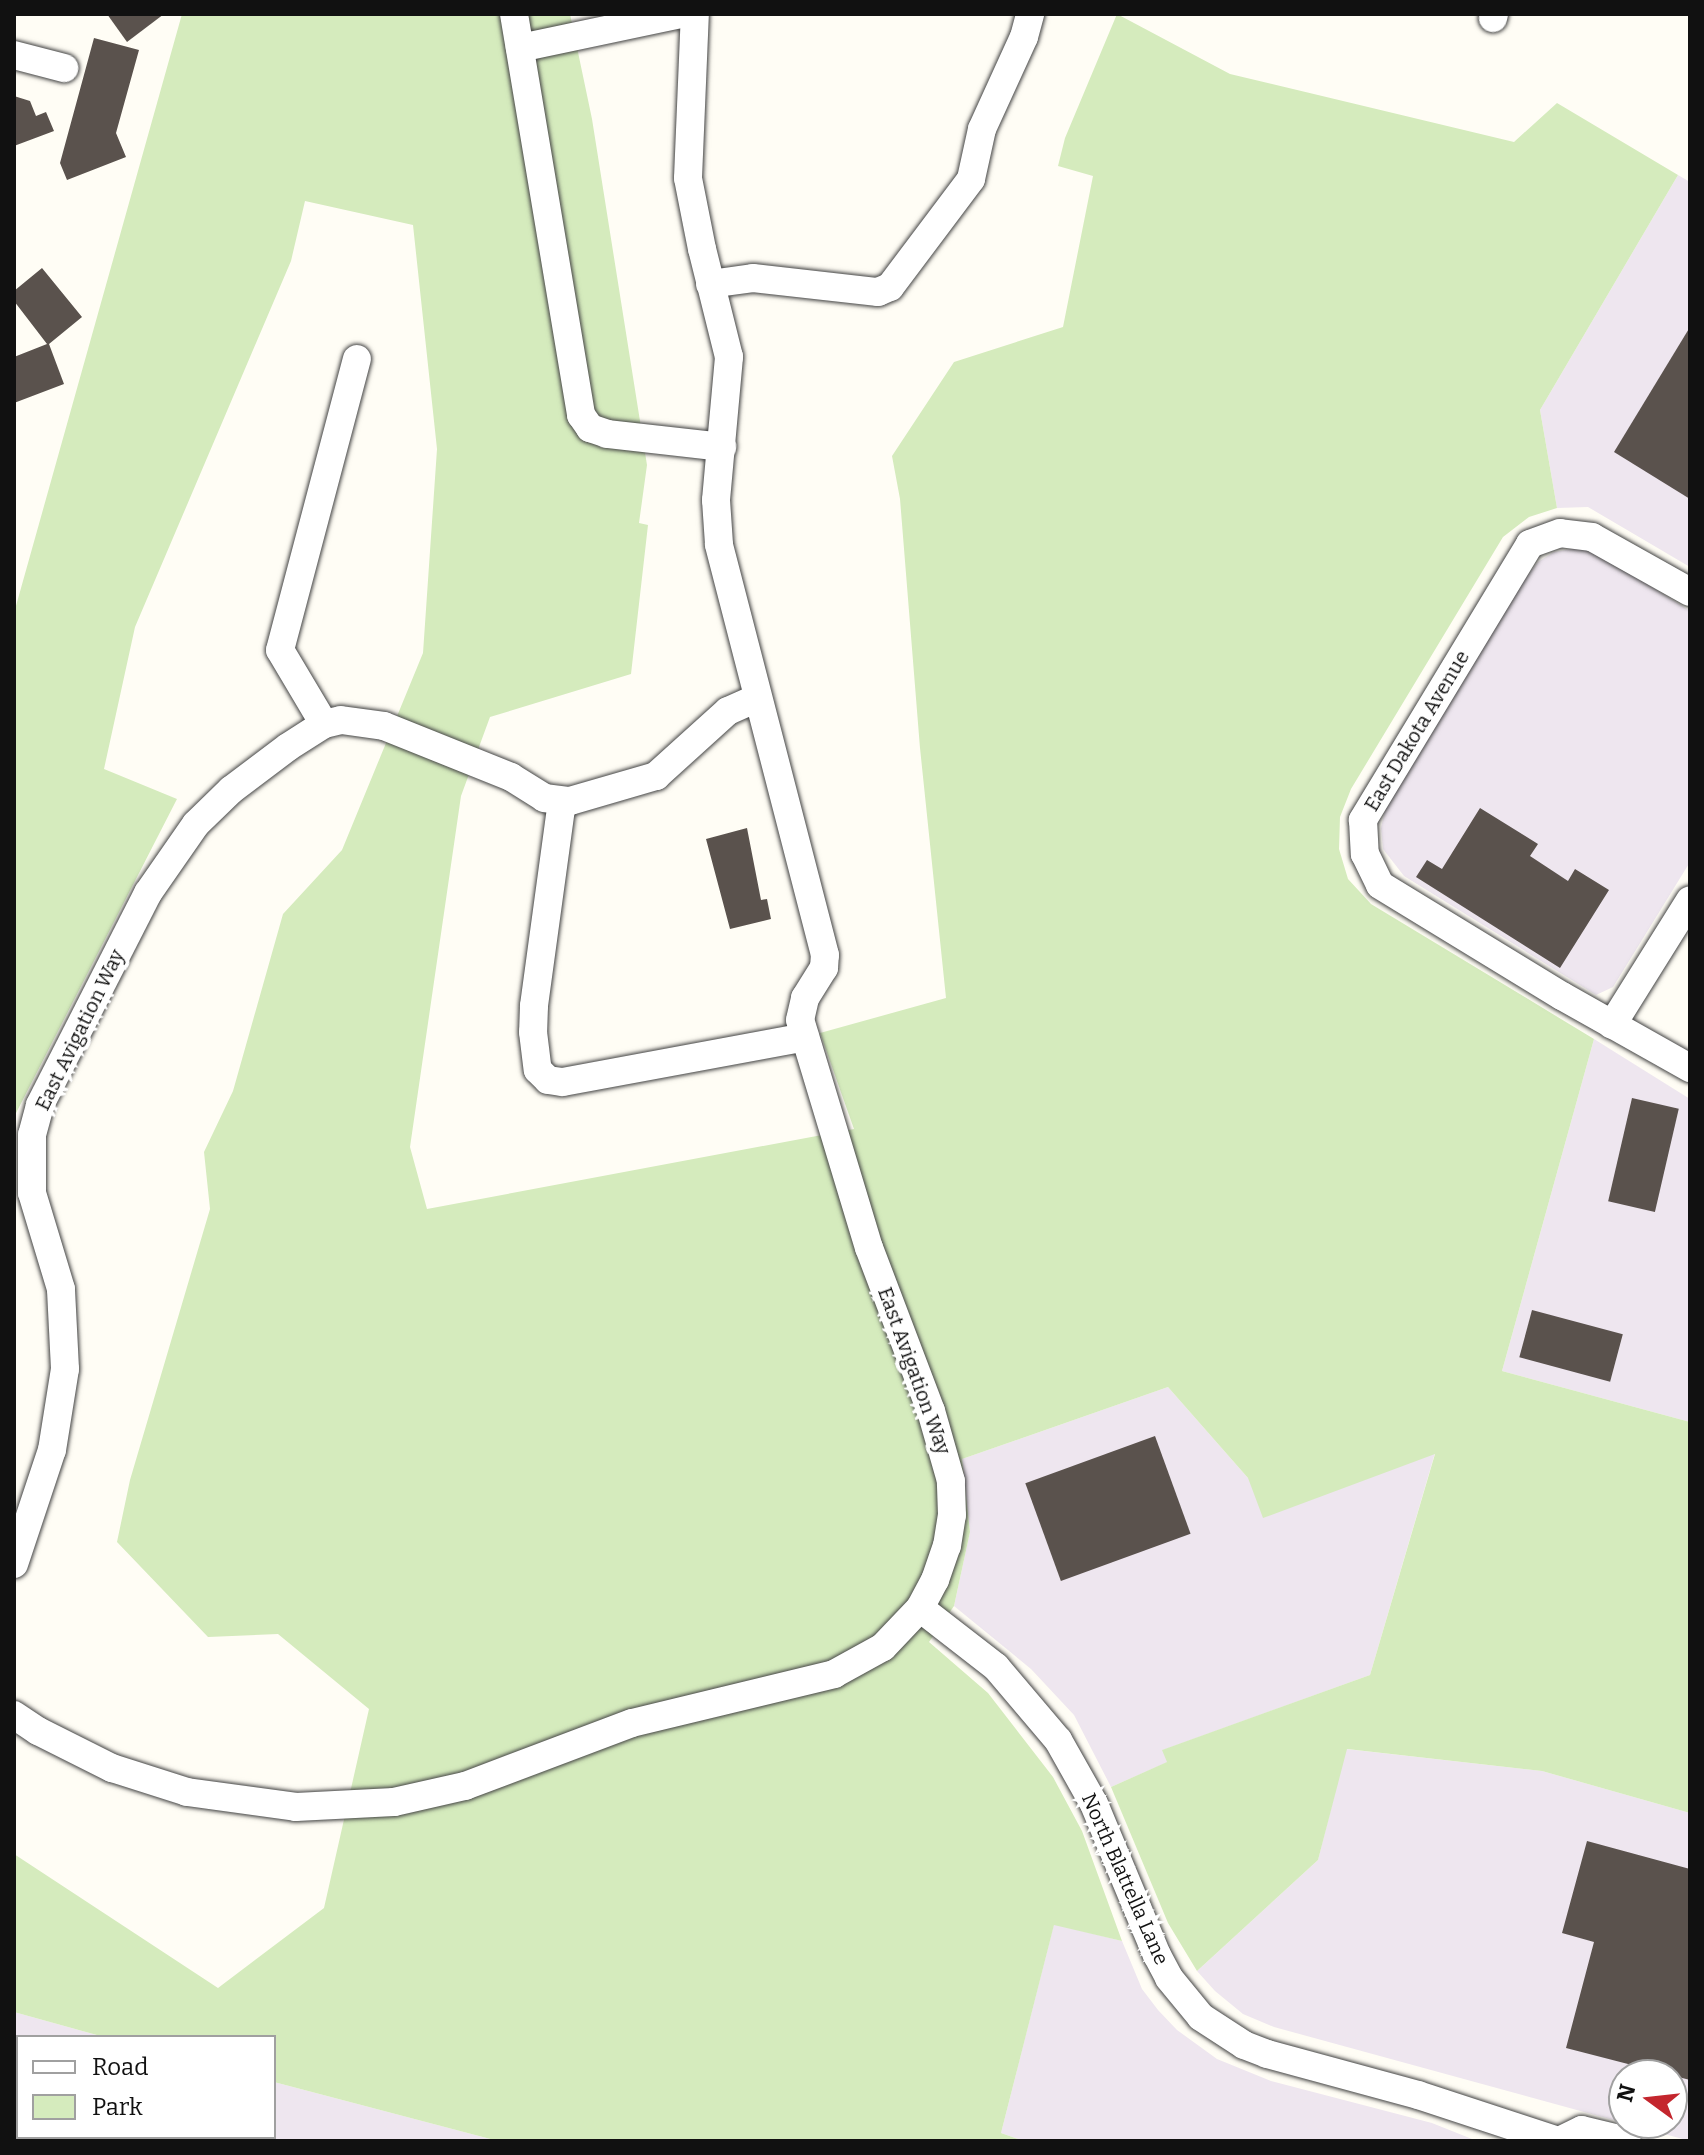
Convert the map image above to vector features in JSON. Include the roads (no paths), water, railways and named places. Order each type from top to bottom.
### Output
[{"type":"street","points":[[514,14],[581,415],[590,428],[607,434],[722,447]]},
{"type":"street","points":[[520,48],[682,14]]},
{"type":"street","name":"East Avigation Way","points":[[14,1715],[51,1738],[112,1768],[187,1792],[296,1807],[394,1802],[465,1786],[632,1723],[834,1674],[883,1647],[920,1608],[947,1546],[952,1515],[951,1481],[931,1411],[869,1248],[800,1020],[805,998],[824,968],[825,955],[757,698],[751,658],[716,522],[729,357],[688,178],[695,14]]},
{"type":"street","points":[[710,284],[753,278],[878,292],[890,287],[971,179],[982,129],[1024,37],[1030,14]]},
{"type":"street","points":[[14,55],[64,68]]},
{"type":"street","points":[[357,359],[280,650],[324,724],[341,720],[384,726],[478,763],[544,798],[562,801],[656,776],[728,711],[757,698]]},
{"type":"street","name":"East Dakota Avenue","points":[[1690,592],[1592,537],[1560,533],[1530,544],[1363,820],[1365,854],[1380,885],[1612,1025],[1690,1068]]},
{"type":"street","name":"East Avigation Way","points":[[14,1564],[52,1450],[65,1369],[61,1289],[32,1193],[29,1163],[40,1105],[169,859],[196,824],[231,790],[324,724]]},
{"type":"street","points":[[562,801],[534,1006],[538,1070],[548,1080],[563,1082],[805,1037]]},
{"type":"street","points":[[1612,1025],[1690,900]]},
{"type":"street","name":"North Blattella Lane","points":[[920,1608],[996,1667],[1058,1740],[1094,1804],[1169,1978],[1201,2017],[1244,2045],[1267,2054],[1418,2095],[1558,2141],[1582,2130],[1627,2141]]}]
